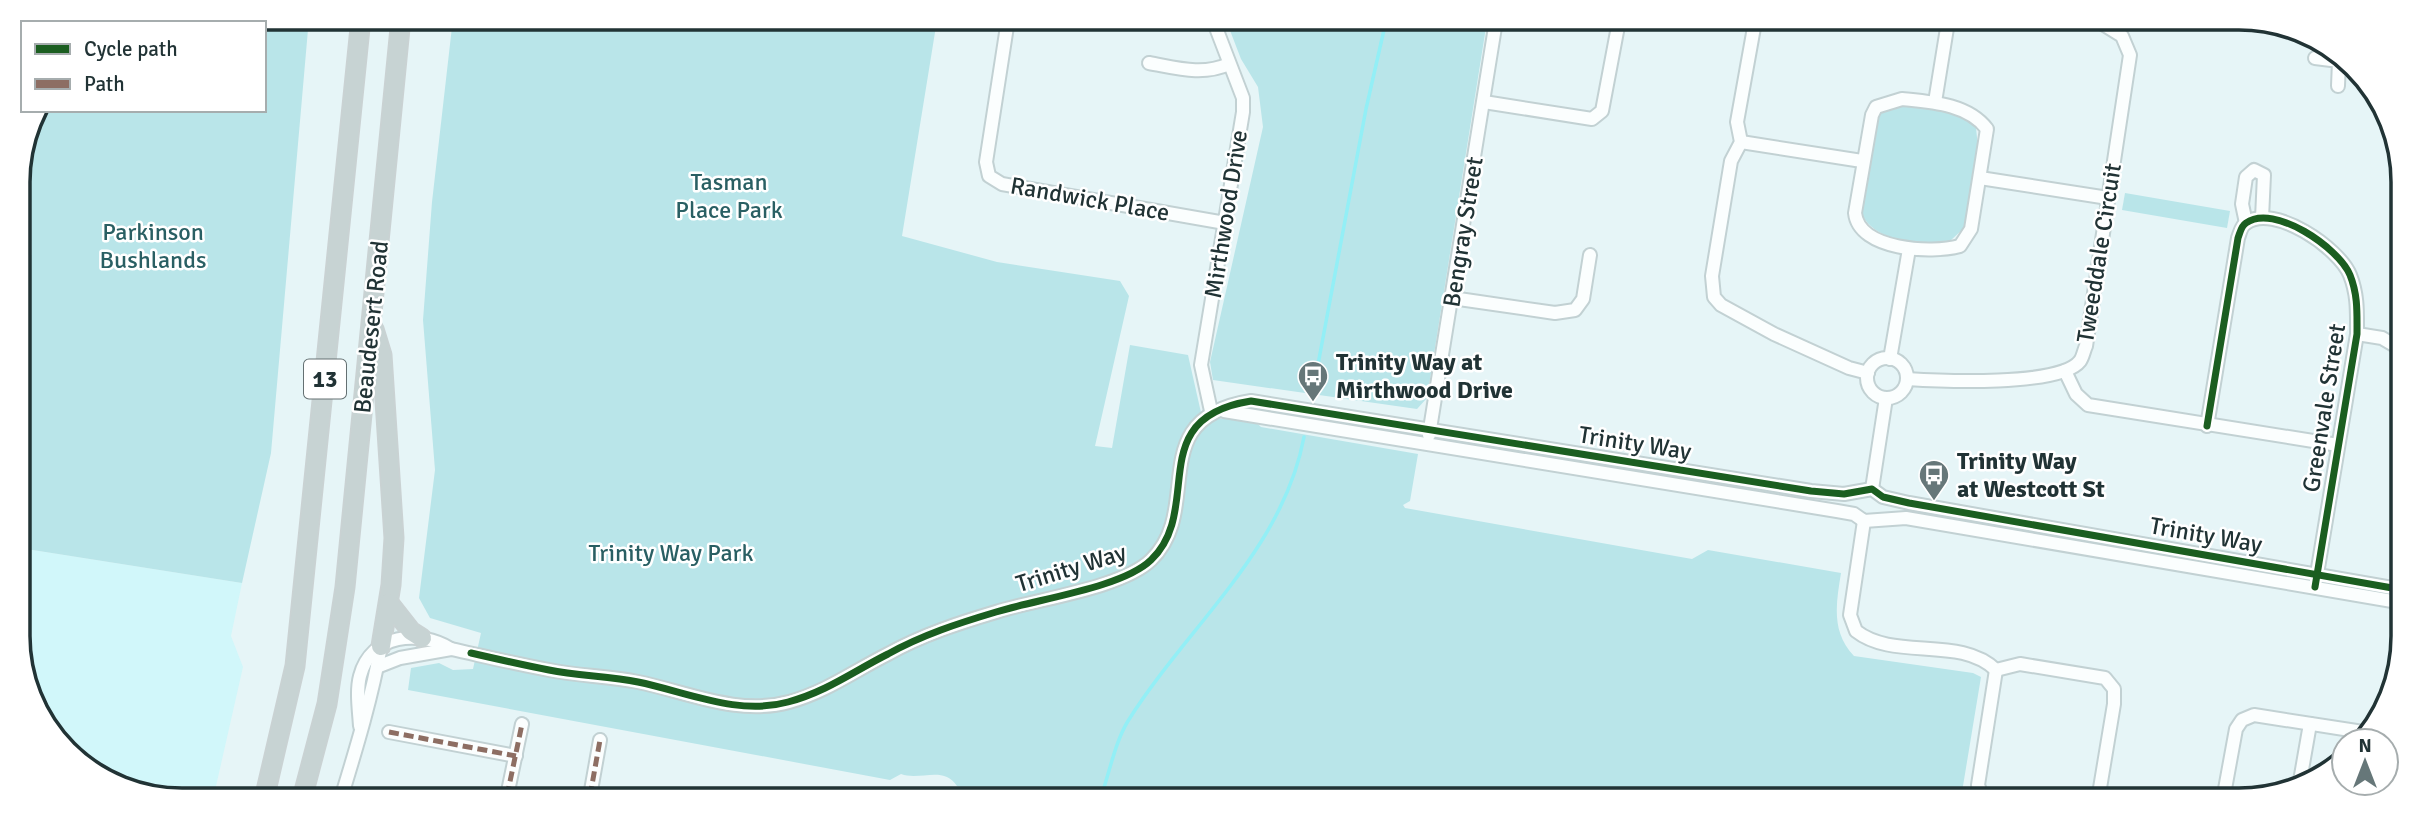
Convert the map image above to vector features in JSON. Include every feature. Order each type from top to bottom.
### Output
[{"type":"highway","name":"Beaudesert Road","points":[[267,788],[285,719],[299,631],[356,30]]},
{"type":"highway","name":"Beaudesert Road","points":[[305,788],[327,704],[338,636],[400,30]]},
{"type":"highway","points":[[372,323],[382,355],[394,521],[389,603],[381,646]]},
{"type":"highway","points":[[389,603],[404,624],[422,638]]},
{"type":"street","name":"Randwick Place","points":[[1006,30],[986,162],[989,176],[1002,184],[1225,222]]},
{"type":"street","name":"Mirthwood Drive","points":[[1211,411],[1201,365],[1243,112],[1242,99],[1217,30]]},
{"type":"street","name":"Bengray Street","points":[[1429,436],[1495,30]]},
{"type":"street","points":[[1484,102],[1592,120],[1602,111],[1617,30]]},
{"type":"street","points":[[1754,30],[1737,122],[1741,142],[1729,174],[1712,276],[1714,297],[1734,313],[1774,334],[1849,368],[1868,373]]},
{"type":"street","points":[[1935,102],[1947,30]]},
{"type":"street","points":[[2112,30],[2122,36],[2126,30]]},
{"type":"street","name":"Tweeddale Circuit","points":[[1906,379],[1983,382],[2065,371],[2080,362],[2086,346],[2130,55],[2122,36]]},
{"type":"street","points":[[2315,58],[2329,59]]},
{"type":"street","points":[[1149,63],[1201,72],[1211,72],[1229,64]]},
{"type":"street","points":[[2338,86],[2339,67]]},
{"type":"street","points":[[1902,99],[1935,102],[1979,118],[1987,129],[1967,239],[1960,246],[1947,250],[1909,249],[1865,234],[1857,226],[1855,213],[1863,161],[1876,107],[1902,99]]},
{"type":"street","points":[[1741,142],[1863,161]]},
{"type":"street","points":[[2207,426],[2238,238],[2246,223],[2242,204],[2246,177],[2254,170],[2264,175],[2266,182],[2262,218],[2246,223]]},
{"type":"street","points":[[1980,178],[2108,198]]},
{"type":"street","name":"Greenvale Street","points":[[2262,218],[2294,226],[2319,239],[2337,255],[2350,272],[2358,299],[2357,334],[2315,587]]},
{"type":"street","points":[[1889,359],[1909,249]]},
{"type":"street","points":[[1451,298],[1555,313],[1576,310],[1583,299],[1590,255]]},
{"type":"street","points":[[2357,334],[2382,338],[2391,343]]},
{"type":"street","points":[[1889,359],[1900,363],[1906,379],[1902,390],[1886,398],[1871,390],[1868,373],[1878,360],[1889,359]]},
{"type":"street","points":[[2065,371],[2077,394],[2088,405],[2207,426],[2338,444]]},
{"type":"street","points":[[1865,518],[1883,513],[1878,493],[1886,398]]},
{"type":"street","name":"Trinity Way","points":[[381,646],[399,638],[422,638],[438,641],[451,649],[550,670],[638,682],[716,702],[750,706],[797,700],[842,682],[887,654],[924,636],[1020,604],[1115,580],[1143,566],[1161,546],[1170,528],[1185,446],[1197,424],[1211,411],[1234,410],[1811,491],[1878,493],[2391,588]]},
{"type":"street","name":"Trinity Way","points":[[1429,436],[1865,518],[1906,518],[2391,601]]},
{"type":"street","points":[[1857,493],[1852,505],[1865,518]]},
{"type":"street","points":[[1865,518],[1850,615],[1856,631],[1877,641],[1974,657],[1996,670]]},
{"type":"street","points":[[344,788],[360,726],[367,711],[381,646]]},
{"type":"street","points":[[360,726],[359,680],[365,663],[381,646]]},
{"type":"street","name":"Trinity Way","points":[[377,667],[400,658],[451,649]]},
{"type":"street","points":[[1996,670],[2009,665],[2030,666],[2105,678],[2114,688],[2114,704],[2100,788]]},
{"type":"street","points":[[1979,788],[1996,670]]},
{"type":"street","points":[[2225,788],[2236,729],[2242,720],[2254,715],[2330,727]]},
{"type":"street","points":[[509,788],[522,724]]},
{"type":"street","points":[[2301,775],[2310,724]]},
{"type":"street","points":[[389,732],[516,757]]},
{"type":"street","points":[[591,788],[600,740]]},
{"type":"shaded area","points":[[30,550],[242,583],[231,636],[243,667],[216,788],[162,787],[123,777],[106,768],[81,751],[67,737],[45,704],[38,685],[30,646]]},
{"type":"green space","name":"Parkinson Bushlands","points":[[266,30],[308,30],[271,453],[242,583],[30,550],[31,162],[46,112],[266,112]]},
{"type":"green space","points":[[452,30],[935,30],[902,236],[997,262],[1120,281],[1129,296],[1095,446],[1112,448],[1130,345],[1188,355],[1202,417],[1250,421],[1261,427],[1418,454],[1410,501],[1403,505],[1405,508],[1692,559],[1708,550],[1841,573],[1837,607],[1838,627],[1854,656],[1973,673],[1981,677],[1963,788],[966,788],[957,786],[945,776],[901,774],[890,780],[408,690],[411,668],[439,663],[453,670],[473,669],[481,633],[430,618],[419,598],[435,470],[423,320],[432,202]]},
{"type":"green space","points":[[1230,30],[1486,30],[1427,398],[1417,409],[1213,380],[1210,362],[1263,127],[1258,87],[1241,59]]},
{"type":"green space","points":[[1901,105],[1952,112],[1970,121],[1976,128],[1978,147],[1964,228],[1950,241],[1926,243],[1899,240],[1876,230],[1861,212],[1878,116],[1884,109]]},
{"type":"green space","points":[[2125,193],[2230,211],[2227,228],[2122,210]]},
{"type":"waterway","points":[[1313,391],[1366,109],[1384,30]]},
{"type":"waterway","points":[[1104,788],[1128,721],[1255,552],[1276,516],[1293,478],[1304,437]]},
{"type":"marked path","points":[[509,788],[522,724]]},
{"type":"marked path","points":[[389,732],[516,756]]},
{"type":"marked path","points":[[591,788],[600,740]]},
{"type":"cycle path","points":[[2207,426],[2241,230],[2246,223],[2258,218],[2273,219],[2304,231],[2333,253],[2350,275],[2356,304],[2357,334],[2315,587]]},
{"type":"cycle path","points":[[471,653],[560,672],[638,682],[731,704],[769,706],[802,698],[901,647],[941,630],[996,612],[1078,592],[1138,570],[1151,560],[1166,539],[1174,516],[1180,467],[1186,445],[1197,426],[1218,411],[1251,401],[1811,491],[1844,494],[1872,489],[1883,497],[1909,503],[2391,588]]},
{"type":"place","name":"Trinity Way at Mirthwood Drive","points":[[1313,403]]},
{"type":"place","name":"Trinity Way at Westcott St","points":[[1934,502]]},
{"type":"park label","name":"Tasman Place Park","points":[[729,196]]},
{"type":"park label","name":"Trinity Way Park","points":[[671,553]]}]
